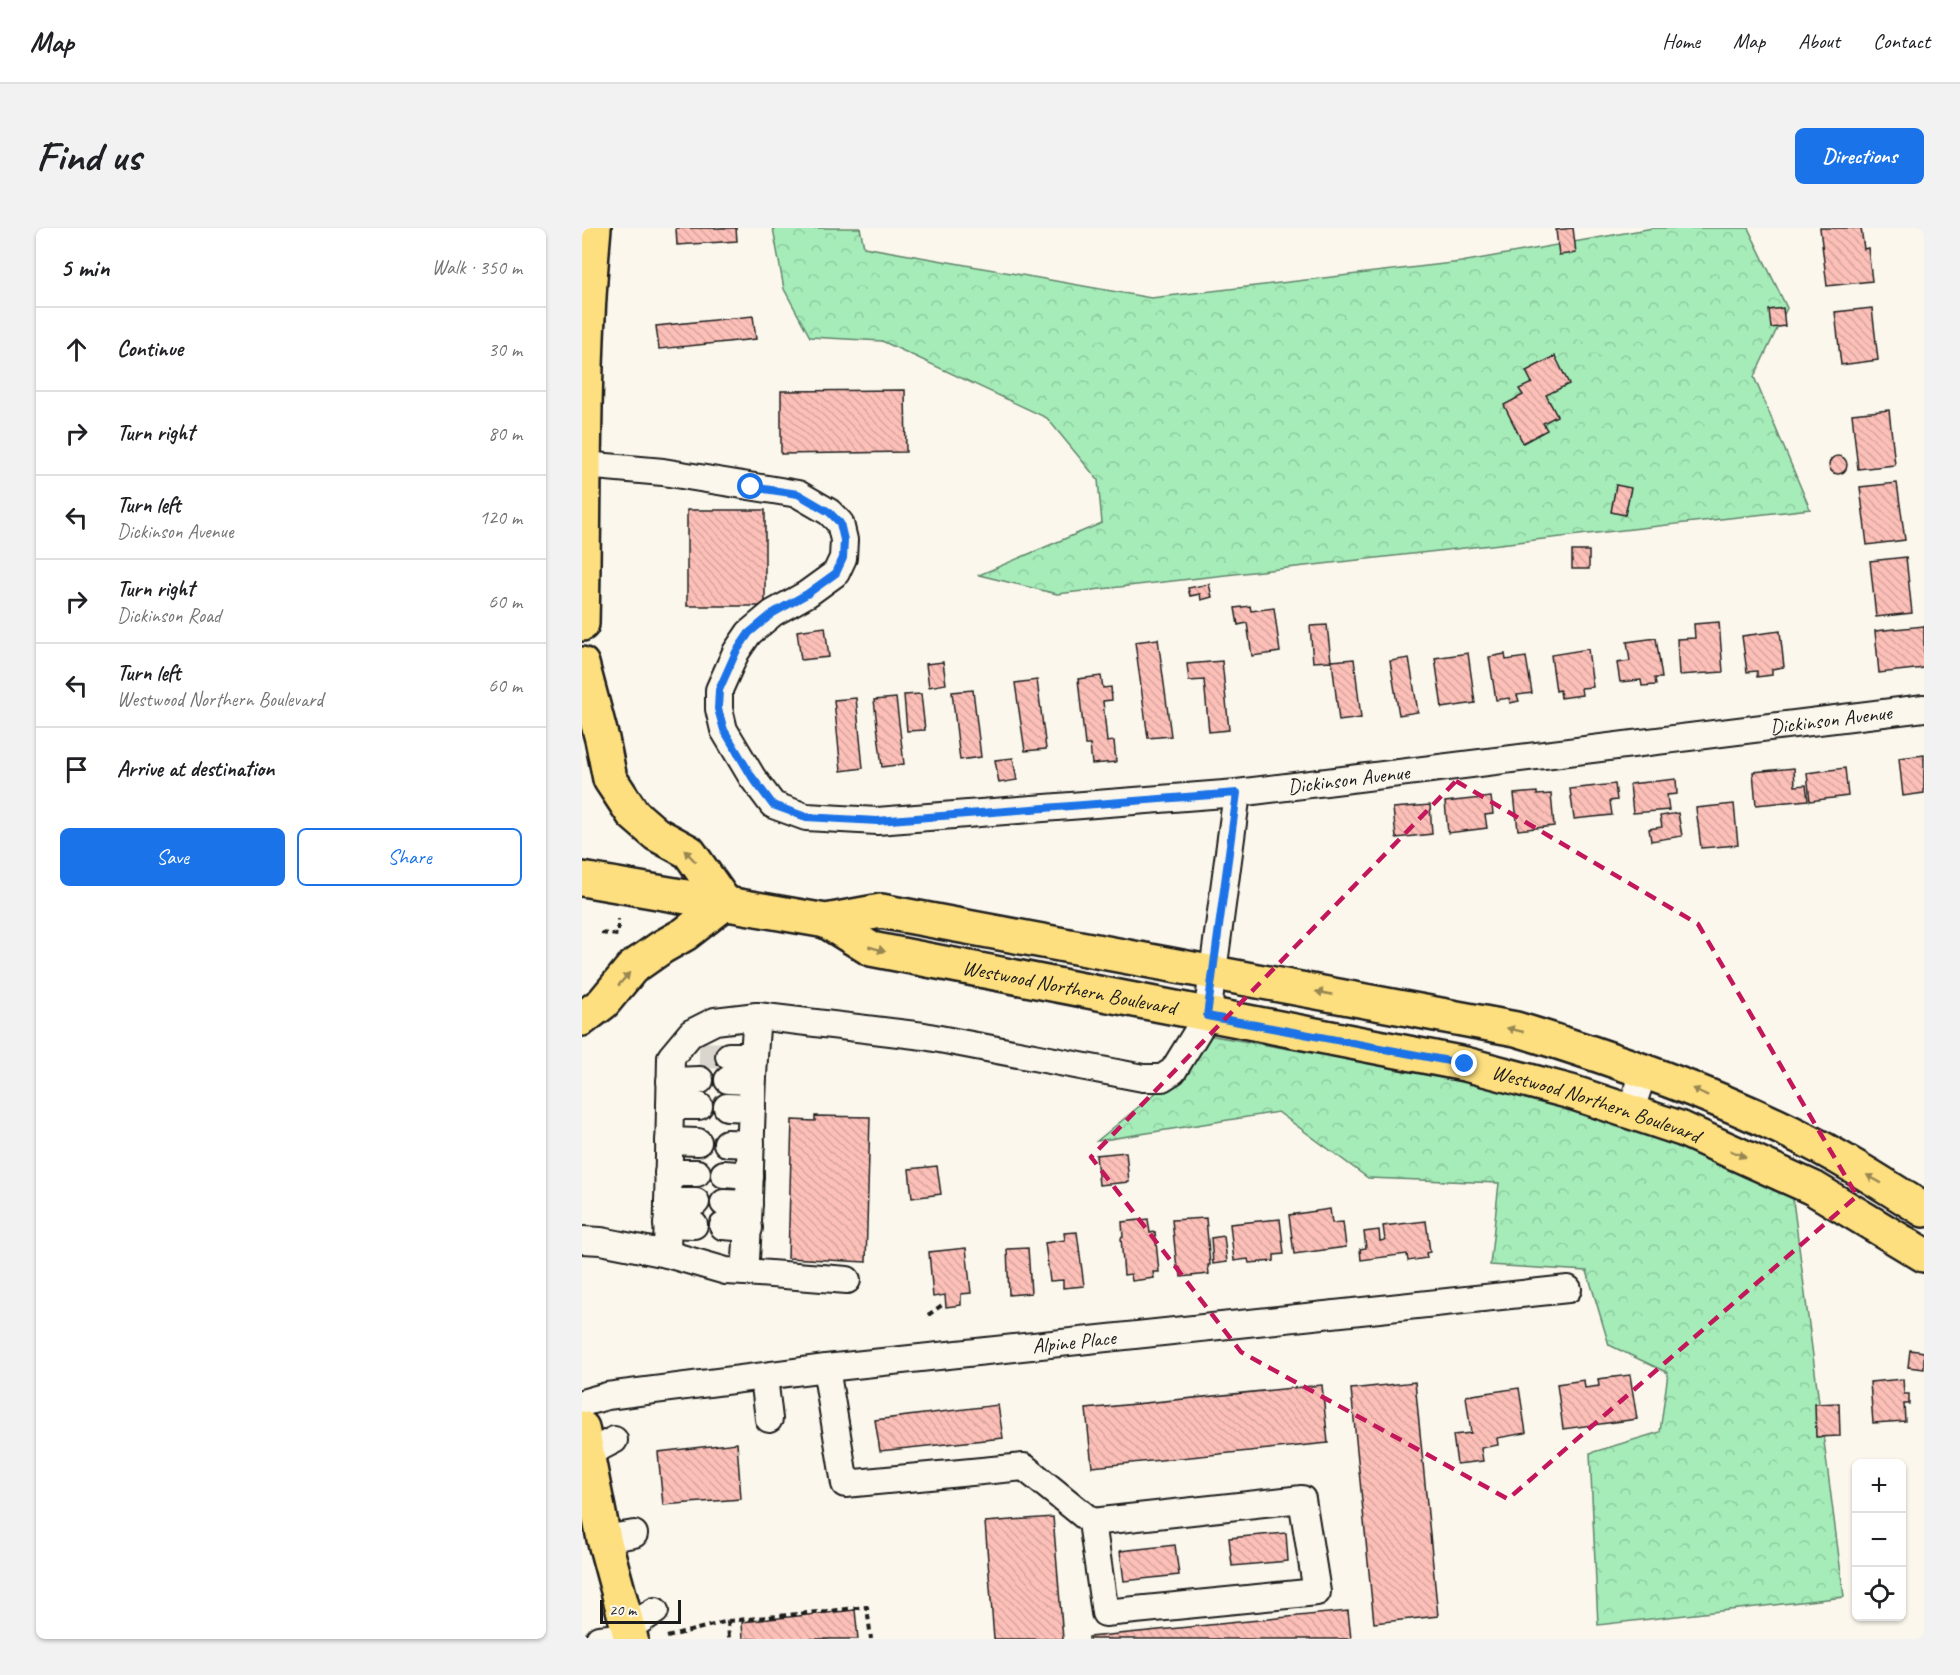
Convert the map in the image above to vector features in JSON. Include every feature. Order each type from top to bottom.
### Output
[{"type":"main road","points":[[582,624],[584,465],[582,392],[594,228]]},
{"type":"main road","points":[[582,664],[610,779],[633,814],[656,834],[689,852],[725,903],[685,934],[632,968],[603,1003],[582,1020]]},
{"type":"main road","name":"Westwood Northern Boulevard","points":[[582,879],[826,921],[881,911],[1516,1029],[1591,1052],[1683,1085],[1790,1132],[1883,1184],[1924,1210]]},
{"type":"main road","name":"Westwood Northern Boulevard","points":[[826,921],[871,949],[1207,1016],[1465,1064],[1571,1092],[1682,1129],[1813,1188],[1924,1256]]},
{"type":"main road","points":[[594,1440],[619,1537],[629,1631]]},
{"type":"street","name":"Dickinson Avenue","points":[[584,465],[663,472],[798,494],[829,512],[840,523],[844,540],[843,558],[836,573],[807,594],[773,613],[749,633],[736,652],[719,690],[718,709],[724,730],[752,777],[773,805],[806,817],[877,821],[1237,793],[1924,708]]},
{"type":"street","points":[[667,1254],[670,1069],[691,1033],[715,1021],[757,1016],[924,1036],[1143,1078],[1162,1078],[1173,1071],[1207,1016],[1237,793]]},
{"type":"street","points":[[745,1272],[750,1176],[739,1143],[740,1068],[757,1016]]},
{"type":"street","points":[[670,1069],[699,1067]]},
{"type":"street","points":[[1630,1112],[1644,1071]]},
{"type":"street","points":[[670,1106],[699,1106]]},
{"type":"street","points":[[669,1141],[698,1142]]},
{"type":"street","points":[[668,1173],[697,1173]]},
{"type":"street","points":[[724,1174],[750,1176]]},
{"type":"street","points":[[668,1213],[695,1214]]},
{"type":"street","points":[[724,1214],[749,1216]]},
{"type":"street","points":[[582,1240],[601,1241],[667,1254],[726,1271],[847,1280]]},
{"type":"street","name":"Alpine Place","points":[[582,1404],[607,1396],[826,1368],[1568,1289]]},
{"type":"street","points":[[826,1368],[845,1484],[1024,1467],[1092,1522],[1105,1613],[1317,1592],[1302,1499],[1092,1522]]},
{"type":"street","points":[[764,1377],[769,1419]]},
{"type":"path","points":[[601,933],[618,934],[618,919]]},
{"type":"path","points":[[928,1315],[945,1303]]},
{"type":"path","points":[[666,1637],[728,1621],[867,1607],[871,1639]]},
{"type":"path","points":[[728,1621],[729,1639]]},
{"type":"highlighted area","points":[[1456,781],[1698,924],[1857,1196],[1508,1499],[1241,1352],[1091,1157]]},
{"type":"green space","points":[[773,228],[860,228],[864,247],[1151,298],[1461,262],[1653,228],[1748,228],[1787,308],[1754,377],[1810,509],[1057,594],[979,575],[1102,523],[1098,480],[1047,418],[882,341],[810,337],[784,289]]},
{"type":"green space","points":[[1196,1033],[1401,1068],[1486,1086],[1571,1092],[1790,1177],[1844,1597],[1598,1625],[1590,1453],[1660,1432],[1668,1373],[1609,1345],[1587,1271],[1490,1265],[1499,1183],[1368,1178],[1278,1112],[1097,1141],[1181,1072]]},
{"type":"building","points":[[676,228],[736,228],[737,241],[677,245]]},
{"type":"building","points":[[1573,228],[1576,253],[1559,255],[1556,230]]},
{"type":"building","points":[[1820,228],[1861,228],[1864,249],[1868,248],[1872,281],[1827,286]]},
{"type":"building","points":[[1783,308],[1785,326],[1771,328],[1769,310]]},
{"type":"building","points":[[1872,308],[1878,360],[1841,365],[1835,312]]},
{"type":"building","points":[[753,316],[756,339],[659,349],[656,326]]},
{"type":"building","points":[[1555,356],[1569,384],[1546,395],[1557,416],[1543,423],[1547,430],[1523,443],[1504,405],[1523,395],[1519,389],[1532,383],[1526,371]]},
{"type":"building","points":[[905,390],[906,452],[781,454],[781,391]]},
{"type":"building","points":[[1889,410],[1895,465],[1858,469],[1852,414]]},
{"type":"building","points":[[1838,456],[1844,459],[1847,465],[1844,471],[1838,474],[1832,471],[1829,465],[1832,459]]},
{"type":"building","points":[[1897,483],[1905,540],[1867,545],[1860,487]]},
{"type":"building","points":[[1616,485],[1631,488],[1625,515],[1611,512]]},
{"type":"building","points":[[687,510],[765,510],[765,606],[687,606]]},
{"type":"building","points":[[1572,551],[1589,551],[1589,569],[1572,569]]},
{"type":"building","points":[[1906,557],[1912,613],[1876,617],[1870,561]]},
{"type":"building","points":[[1209,584],[1212,597],[1201,600],[1200,594],[1190,596],[1188,588]]},
{"type":"building","points":[[1250,606],[1251,611],[1274,608],[1280,652],[1252,656],[1247,623],[1238,625],[1235,608]]},
{"type":"building","points":[[1719,622],[1723,672],[1679,675],[1677,639],[1695,638],[1694,624]]},
{"type":"building","points":[[1327,625],[1331,661],[1313,662],[1310,626]]},
{"type":"building","points":[[1924,626],[1924,668],[1879,673],[1875,631]]},
{"type":"building","points":[[825,627],[829,657],[801,660],[797,631]]},
{"type":"building","points":[[1780,631],[1784,667],[1772,669],[1772,675],[1757,677],[1757,671],[1747,672],[1742,636]]},
{"type":"building","points":[[1656,638],[1662,678],[1655,678],[1656,685],[1642,686],[1641,680],[1620,682],[1617,663],[1630,661],[1627,642]]},
{"type":"building","points":[[1158,639],[1171,736],[1148,738],[1135,642]]},
{"type":"building","points":[[1588,649],[1593,687],[1581,688],[1582,695],[1561,698],[1560,690],[1556,691],[1551,655]]},
{"type":"building","points":[[1468,653],[1475,703],[1442,708],[1435,658]]},
{"type":"building","points":[[1505,654],[1506,660],[1526,657],[1532,693],[1517,695],[1519,701],[1510,703],[1509,698],[1496,700],[1489,657]]},
{"type":"building","points":[[1409,658],[1418,712],[1399,715],[1390,661]]},
{"type":"building","points":[[1354,659],[1361,718],[1339,721],[1332,661]]},
{"type":"building","points":[[1222,661],[1229,730],[1209,732],[1204,680],[1189,681],[1187,664]]},
{"type":"building","points":[[943,662],[946,684],[929,687],[926,664]]},
{"type":"building","points":[[1101,676],[1103,688],[1111,687],[1112,700],[1103,701],[1107,742],[1114,741],[1116,762],[1092,764],[1090,745],[1085,745],[1078,679]]},
{"type":"building","points":[[1037,680],[1046,749],[1025,751],[1015,683]]},
{"type":"building","points":[[973,690],[981,757],[960,760],[952,692]]},
{"type":"building","points":[[921,694],[925,730],[907,731],[904,695]]},
{"type":"building","points":[[856,698],[863,768],[841,771],[834,700]]},
{"type":"building","points":[[896,698],[904,764],[882,767],[874,700]]},
{"type":"building","points":[[1924,755],[1924,793],[1903,796],[1899,758]]},
{"type":"building","points":[[1013,758],[1017,780],[999,783],[995,760]]},
{"type":"building","points":[[1794,768],[1795,786],[1806,785],[1808,800],[1756,805],[1753,772]]},
{"type":"building","points":[[1845,768],[1848,796],[1810,801],[1807,773]]},
{"type":"building","points":[[1676,779],[1677,794],[1667,795],[1669,810],[1633,813],[1630,784]]},
{"type":"building","points":[[1615,784],[1617,800],[1610,801],[1612,815],[1574,819],[1570,789]]},
{"type":"building","points":[[1537,792],[1537,795],[1551,794],[1554,826],[1518,830],[1514,794]]},
{"type":"building","points":[[1491,797],[1493,814],[1485,815],[1487,828],[1448,833],[1445,802]]},
{"type":"building","points":[[1734,804],[1738,845],[1701,848],[1696,808]]},
{"type":"building","points":[[1430,805],[1432,834],[1396,838],[1393,808]]},
{"type":"building","points":[[1678,813],[1682,836],[1651,841],[1649,829],[1662,827],[1660,816]]},
{"type":"building","points":[[815,1116],[870,1117],[866,1262],[788,1258],[792,1120],[815,1121]]},
{"type":"building","points":[[1126,1152],[1129,1182],[1099,1185],[1096,1155]]},
{"type":"building","points":[[937,1166],[941,1194],[912,1198],[909,1169]]},
{"type":"building","points":[[1330,1209],[1332,1223],[1343,1222],[1346,1247],[1294,1254],[1289,1215]]},
{"type":"building","points":[[1206,1218],[1209,1274],[1181,1277],[1180,1268],[1177,1268],[1172,1220]]},
{"type":"building","points":[[1148,1219],[1150,1233],[1155,1232],[1159,1272],[1153,1272],[1154,1278],[1132,1281],[1131,1274],[1124,1275],[1122,1222]]},
{"type":"building","points":[[1280,1219],[1284,1254],[1274,1255],[1274,1261],[1249,1263],[1248,1259],[1234,1261],[1230,1224]]},
{"type":"building","points":[[1426,1221],[1430,1252],[1426,1253],[1427,1258],[1408,1261],[1407,1254],[1361,1260],[1360,1249],[1366,1248],[1364,1232],[1379,1230],[1380,1241],[1385,1240],[1383,1226]]},
{"type":"building","points":[[1077,1232],[1084,1286],[1063,1288],[1063,1280],[1050,1281],[1045,1243],[1065,1240],[1064,1233]]},
{"type":"building","points":[[1224,1236],[1227,1262],[1213,1264],[1211,1238]]},
{"type":"building","points":[[966,1248],[971,1293],[961,1294],[961,1305],[946,1307],[945,1295],[933,1297],[929,1252]]},
{"type":"building","points":[[1028,1248],[1031,1293],[1009,1295],[1007,1249]]},
{"type":"building","points":[[1910,1350],[1924,1352],[1924,1369],[1908,1367]]},
{"type":"building","points":[[1630,1375],[1637,1419],[1563,1429],[1557,1384],[1584,1380],[1585,1388],[1599,1386],[1598,1379]]},
{"type":"building","points":[[1903,1379],[1904,1394],[1909,1394],[1909,1404],[1904,1404],[1905,1421],[1873,1423],[1870,1382]]},
{"type":"building","points":[[1415,1382],[1438,1616],[1374,1623],[1351,1389]]},
{"type":"building","points":[[1322,1385],[1328,1443],[1092,1467],[1086,1409]]},
{"type":"building","points":[[1519,1388],[1526,1433],[1497,1438],[1498,1445],[1481,1448],[1483,1461],[1457,1464],[1453,1435],[1471,1433],[1466,1396]]},
{"type":"building","points":[[1839,1403],[1840,1436],[1816,1437],[1815,1404]]},
{"type":"building","points":[[998,1405],[1003,1438],[880,1451],[875,1420]]},
{"type":"building","points":[[737,1443],[741,1499],[663,1505],[658,1452]]},
{"type":"building","points":[[1053,1517],[1063,1639],[994,1639],[985,1522]]},
{"type":"building","points":[[1286,1533],[1288,1561],[1232,1566],[1229,1538]]},
{"type":"building","points":[[1175,1545],[1179,1575],[1124,1581],[1120,1551]]},
{"type":"building","points":[[855,1610],[858,1639],[743,1639],[742,1622]]},
{"type":"building","points":[[1348,1611],[1351,1639],[1089,1639],[1089,1637]]},
{"type":"tunnel","points":[[699,1055],[729,1056]]},
{"type":"route","points":[[751,487],[798,494],[829,512],[840,523],[844,540],[843,558],[836,573],[807,594],[773,613],[749,633],[736,652],[719,690],[718,709],[724,730],[752,777],[773,805],[806,817],[877,821],[1237,793],[1207,1016],[1465,1064]]}]
